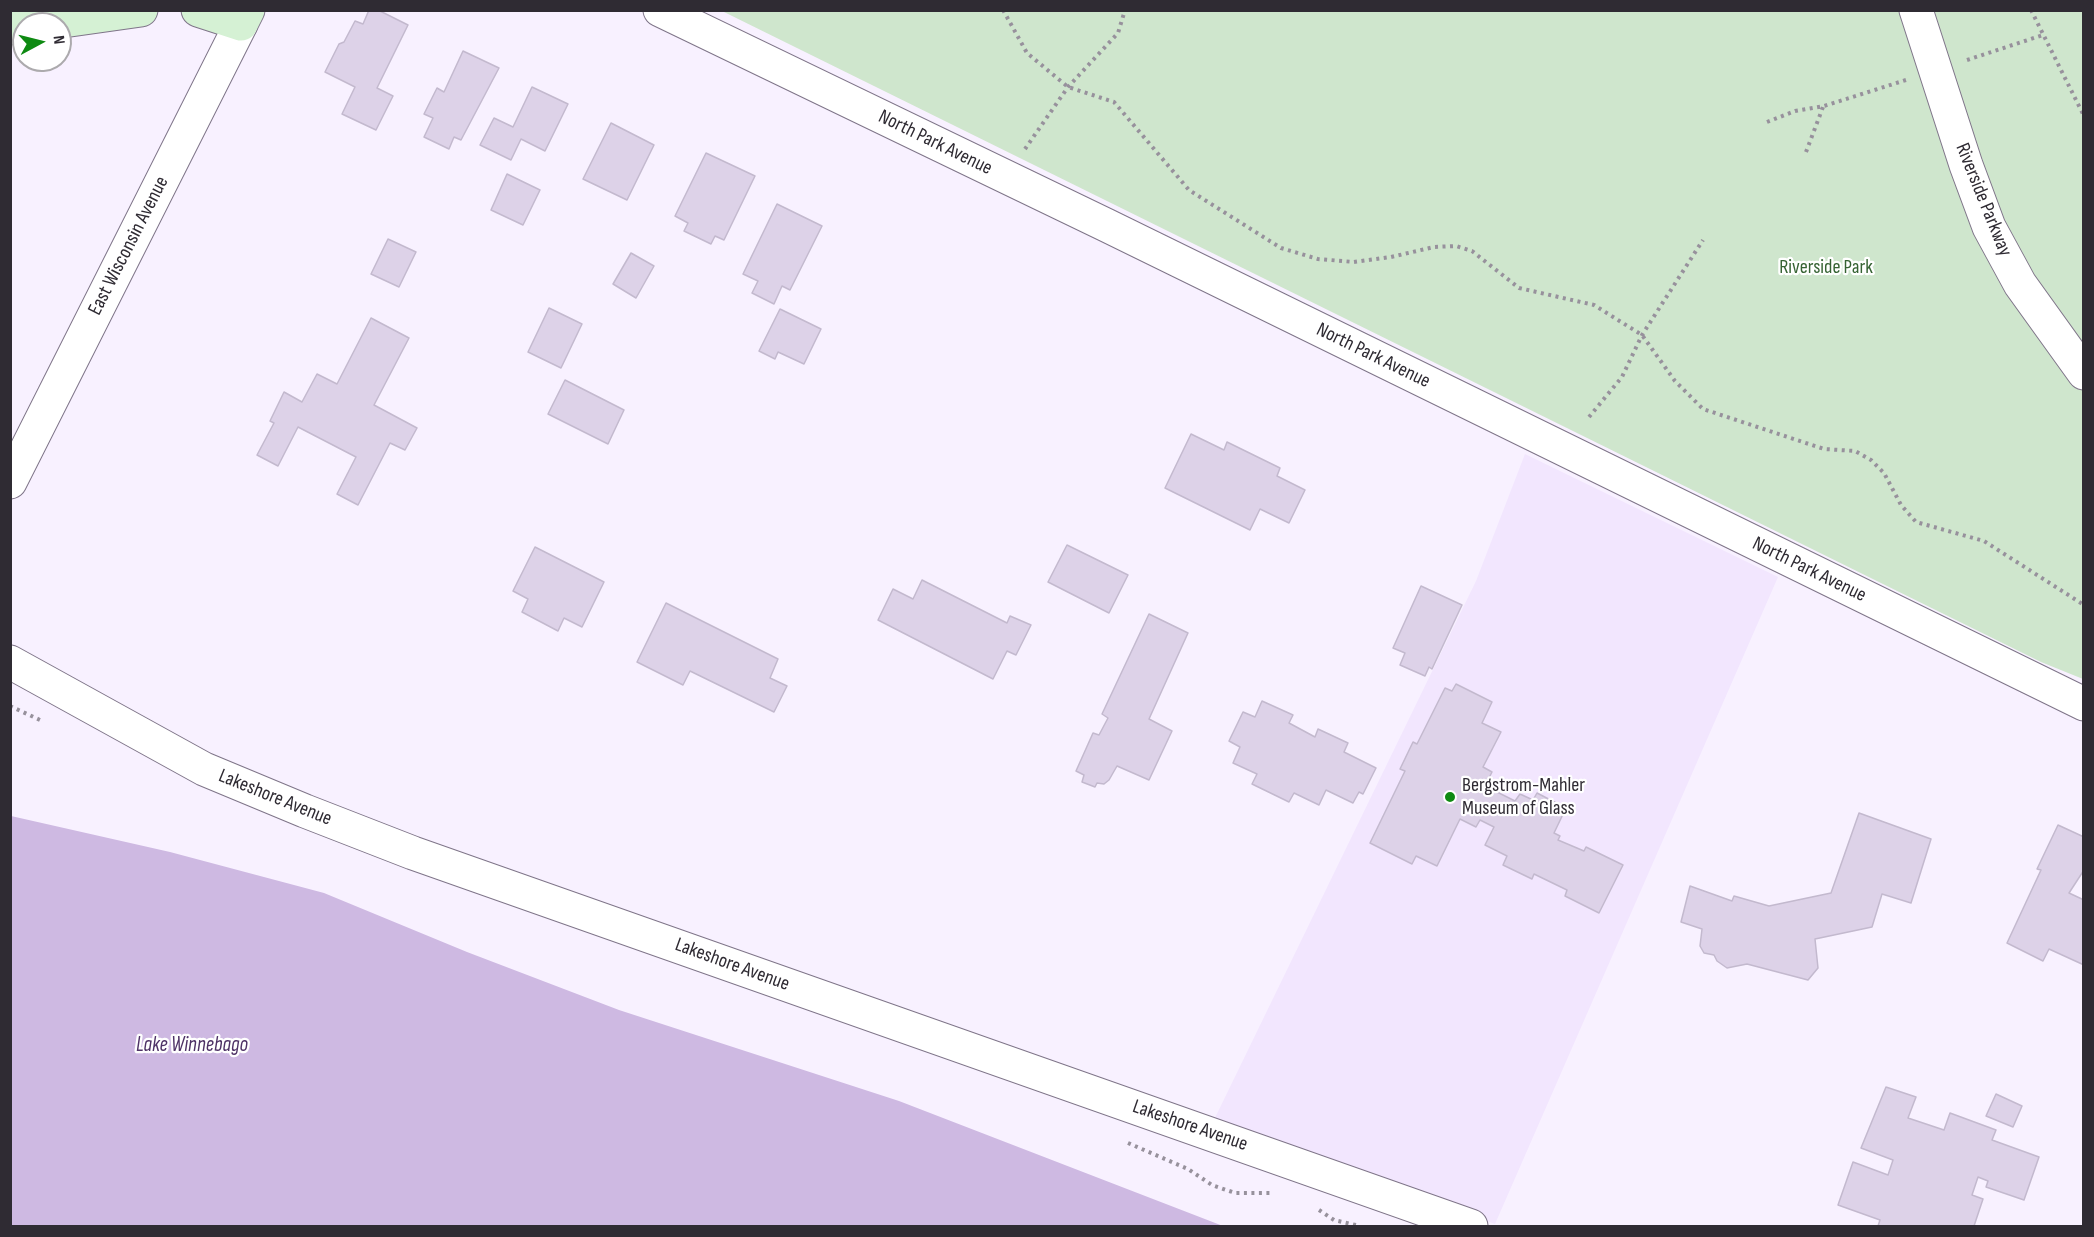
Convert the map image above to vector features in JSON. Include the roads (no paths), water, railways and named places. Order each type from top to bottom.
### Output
[{"type":"main road","points":[[72,20],[141,10]]},
{"type":"main road","points":[[198,10],[244,17]]},
{"type":"street","name":"North Park Avenue","points":[[660,10],[2084,704]]},
{"type":"street","name":"Riverside Parkway","points":[[1916,10],[1966,165],[1989,227],[2020,285],[2084,373]]},
{"type":"street","name":"East Wisconsin Avenue","points":[[10,482],[244,17]]},
{"type":"street","name":"Lakeshore Avenue","points":[[10,662],[204,769],[316,816],[413,853],[1471,1227]]},
{"type":"water","name":"Lake Winnebago","points":[[11,816],[170,852],[324,893],[467,952],[619,1010],[899,1101],[1223,1226],[11,1226]]},
{"type":"place","name":"Bergstrom-Mahler Museum of Glass","points":[[1450,797]]},
{"type":"park label","name":"Riverside Park","points":[[1826,268]]}]
